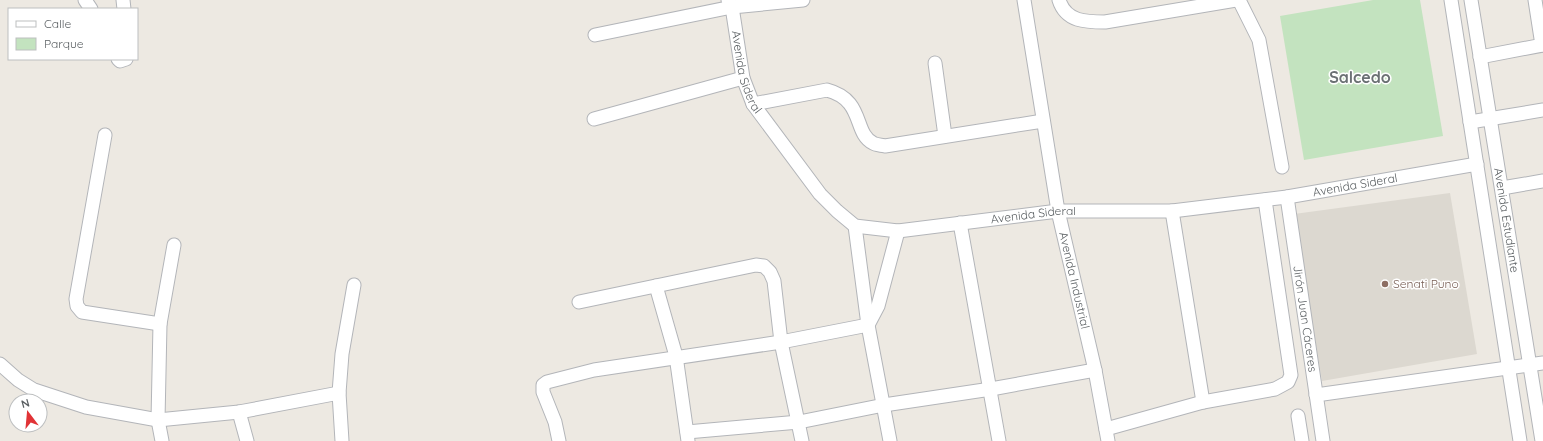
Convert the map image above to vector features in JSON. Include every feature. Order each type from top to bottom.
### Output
[{"type":"street","points":[[595,35],[730,4],[803,0]]},
{"type":"street","name":"Avenida Industrial","points":[[1024,0],[1058,211],[1107,435]]},
{"type":"street","points":[[1060,2],[1068,16],[1084,22],[1105,22],[1182,4],[1238,0],[1258,40],[1282,167]]},
{"type":"street","name":"Avenida Estudiante","points":[[1452,0],[1520,441]]},
{"type":"street","name":"Avenida Estudiante","points":[[1471,0],[1489,119],[1537,364],[1542,437]]},
{"type":"street","points":[[1480,57],[1542,45],[1535,0]]},
{"type":"street","name":"Avenida Sideral","points":[[730,4],[743,78],[753,104],[820,194],[855,226],[898,231],[922,230],[960,223],[1058,211],[1172,211],[1287,197],[1477,164]]},
{"type":"street","points":[[935,63],[946,136]]},
{"type":"street","points":[[594,118],[743,78]]},
{"type":"street","points":[[753,104],[827,90],[838,93],[850,103],[865,135],[872,143],[885,146],[1043,121]]},
{"type":"street","points":[[1470,122],[1543,110]]},
{"type":"street","points":[[105,135],[85,239],[76,299],[77,306],[82,312],[160,324]]},
{"type":"street","points":[[1502,188],[1543,181]]},
{"type":"street","name":"Jirón Juan Cáceres","points":[[1287,197],[1323,441]]},
{"type":"street","points":[[1107,435],[1204,402],[1276,389],[1288,382],[1291,375],[1265,200]]},
{"type":"street","points":[[1172,211],[1204,402]]},
{"type":"street","points":[[960,223],[991,389],[999,441]]},
{"type":"street","points":[[855,226],[868,325],[890,441]]},
{"type":"street","points":[[868,325],[878,306],[898,231]]},
{"type":"street","points":[[162,441],[158,420],[160,324],[174,245]]},
{"type":"street","points":[[579,302],[756,265],[764,266],[770,272],[774,281],[781,342],[802,441]]},
{"type":"street","points":[[342,441],[339,393],[342,354],[354,286]]},
{"type":"street","points":[[656,286],[676,356],[688,436],[799,422],[1094,370]]},
{"type":"street","points":[[559,441],[555,422],[543,392],[543,385],[547,382],[594,370],[676,356],[781,342],[868,325]]},
{"type":"street","points":[[0,364],[18,380],[34,390],[86,407],[158,420],[239,412],[339,393]]},
{"type":"street","points":[[1316,395],[1537,364]]},
{"type":"street","points":[[239,412],[247,441]]},
{"type":"street","points":[[1298,416],[1302,441]]},
{"type":"shaded area","name":"Senati Puno","points":[[1450,193],[1477,354],[1322,381],[1294,214]]},
{"type":"green space","points":[[1373,0],[1420,0],[1443,136],[1304,160],[1280,16]]},
{"type":"place","name":"Senati Puno","points":[[1385,284]]},
{"type":"district","name":"Salcedo","points":[[1360,77]]}]
